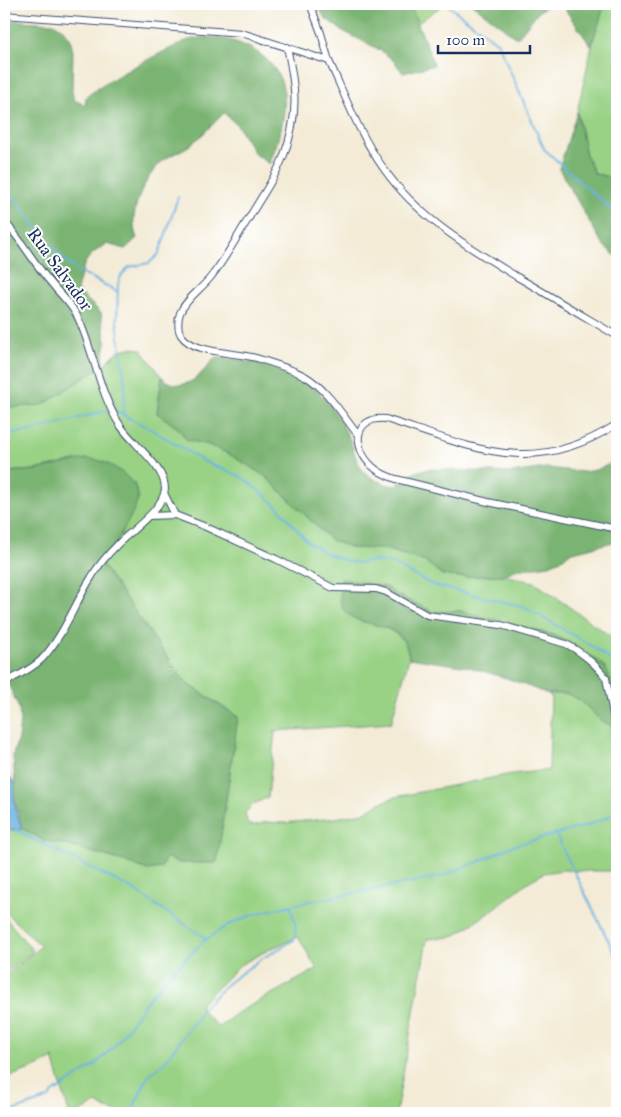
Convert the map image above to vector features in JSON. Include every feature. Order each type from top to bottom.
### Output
[{"type":"street","points":[[310,4],[329,61],[369,148],[385,171],[415,204],[435,223],[469,248],[617,336]]},
{"type":"street","points":[[4,15],[232,31],[329,61]]},
{"type":"street","points":[[287,47],[295,81],[296,103],[292,128],[284,155],[273,178],[227,253],[209,279],[184,305],[179,315],[178,325],[181,335],[190,343],[202,348],[254,358],[306,377],[321,389],[358,435]]},
{"type":"street","name":"Rua Salvador","points":[[4,221],[23,243],[48,280],[69,302],[78,317],[106,395],[122,428],[161,474],[164,480],[164,493],[176,515]]},
{"type":"street","points":[[617,424],[596,438],[554,452],[539,454],[501,453],[477,449],[386,419],[376,418],[369,420],[363,425],[358,435],[363,455],[371,466],[384,475],[396,480],[488,502],[617,529]]},
{"type":"street","points":[[4,683],[32,667],[50,650],[60,637],[91,577],[120,542],[149,516],[164,493]]},
{"type":"street","points":[[149,516],[176,515],[268,555],[333,588],[386,592],[427,614],[501,625],[566,644],[574,648],[606,678],[617,735]]},
{"type":"green space","points":[[316,4],[399,4],[413,11],[434,65],[403,73],[394,61],[380,50],[341,30],[325,18]]},
{"type":"green space","points":[[399,4],[444,4],[418,23],[413,11]]},
{"type":"green space","points":[[472,4],[551,4],[539,11],[517,38]]},
{"type":"green space","points":[[551,4],[605,4],[591,46],[562,5]]},
{"type":"green space","points":[[605,4],[617,4],[617,187],[606,176],[595,174],[586,155],[577,112],[594,37]]},
{"type":"green space","points":[[4,20],[54,23],[64,30],[70,38],[73,52],[72,92],[74,100],[85,105],[86,97],[144,61],[189,40],[218,38],[234,41],[248,47],[262,55],[273,66],[280,79],[284,94],[284,112],[281,129],[270,164],[255,154],[237,125],[224,113],[187,147],[156,167],[144,186],[136,208],[134,229],[137,238],[125,249],[107,244],[99,249],[88,258],[81,274],[77,290],[101,313],[106,342],[102,366],[43,405],[4,408]]},
{"type":"green space","points":[[577,112],[586,155],[595,174],[606,176],[617,187],[617,257],[603,245],[559,169]]},
{"type":"green space","points":[[130,348],[141,349],[162,377],[157,413],[178,428],[187,440],[209,445],[229,454],[265,476],[331,540],[353,548],[385,549],[401,554],[426,562],[443,575],[459,577],[504,575],[534,582],[617,641],[617,707],[616,690],[596,660],[577,647],[553,635],[460,611],[433,612],[395,594],[386,587],[341,580],[357,620],[375,624],[398,635],[407,649],[409,658],[391,723],[275,731],[268,797],[254,804],[245,813],[248,825],[266,822],[283,823],[335,818],[363,813],[395,797],[512,774],[549,770],[551,696],[548,694],[563,693],[573,696],[610,725],[617,723],[617,869],[612,871],[562,870],[544,873],[528,882],[490,912],[453,937],[427,939],[396,1113],[124,1113],[106,1109],[97,1103],[78,1113],[69,1113],[53,1058],[36,1067],[4,1079],[4,978],[41,946],[7,914],[4,904],[4,873],[8,870],[8,866],[4,864],[4,831],[23,829],[45,841],[63,844],[124,861],[148,870],[166,857],[180,863],[217,861],[238,717],[184,681],[102,565],[139,498],[134,483],[74,461],[35,470],[4,472],[4,408],[43,404],[102,366],[120,350]],"holes":[[[298,937],[317,969],[237,1013],[219,1027],[201,1010],[201,1004],[240,965]]]},
{"type":"green space","points":[[214,358],[260,364],[284,370],[310,383],[323,397],[345,430],[361,468],[379,482],[390,485],[396,486],[414,473],[428,469],[510,473],[547,468],[583,472],[596,470],[610,464],[617,455],[617,541],[569,553],[561,560],[549,565],[515,570],[504,575],[459,577],[442,575],[426,562],[385,549],[353,548],[331,540],[265,476],[229,454],[209,445],[187,440],[178,428],[157,413],[162,377],[177,385],[184,384],[197,377]]},
{"type":"green space","points":[[85,459],[101,461],[119,470],[133,484],[138,496],[129,520],[102,565],[184,681],[238,717],[217,862],[214,863],[180,863],[166,857],[161,868],[148,870],[124,861],[63,844],[45,841],[22,828],[13,794],[15,784],[13,755],[18,738],[19,708],[4,675],[4,472],[35,470]]},
{"type":"green space","points":[[341,579],[386,587],[395,594],[433,612],[460,611],[553,635],[577,647],[605,667],[616,690],[617,723],[610,725],[600,720],[580,700],[568,694],[548,694],[509,679],[469,667],[409,658],[406,645],[400,636],[381,626],[352,617],[344,610],[340,599]]},
{"type":"green space","points":[[4,916],[33,951],[4,975]]},
{"type":"water","points":[[4,768],[15,784],[15,808],[23,829],[4,831]]},
{"type":"waterway","points":[[446,4],[498,43],[544,149],[617,215]]},
{"type":"waterway","points":[[4,184],[49,244],[64,260],[77,270],[118,292]]},
{"type":"waterway","points":[[123,414],[125,385],[117,321],[118,284],[121,276],[129,267],[149,263],[158,255],[178,197]]},
{"type":"waterway","points":[[4,434],[31,431],[108,410]]},
{"type":"waterway","points":[[115,411],[149,428],[205,462],[242,477],[276,505],[307,541],[323,552],[357,563],[373,561],[391,563],[433,585],[525,607],[595,648],[617,665]]},
{"type":"waterway","points":[[7,1113],[49,1098],[53,1093],[95,1065],[117,1043],[149,998],[174,970],[204,941],[228,925],[255,914],[296,904],[439,877],[512,846],[586,826],[617,813]]},
{"type":"waterway","points":[[16,830],[134,890],[207,939]]},
{"type":"waterway","points":[[555,833],[617,958]]},
{"type":"waterway","points":[[131,1113],[150,1074],[163,1064],[207,1004],[228,983],[261,959],[294,940],[296,927],[290,905]]}]
